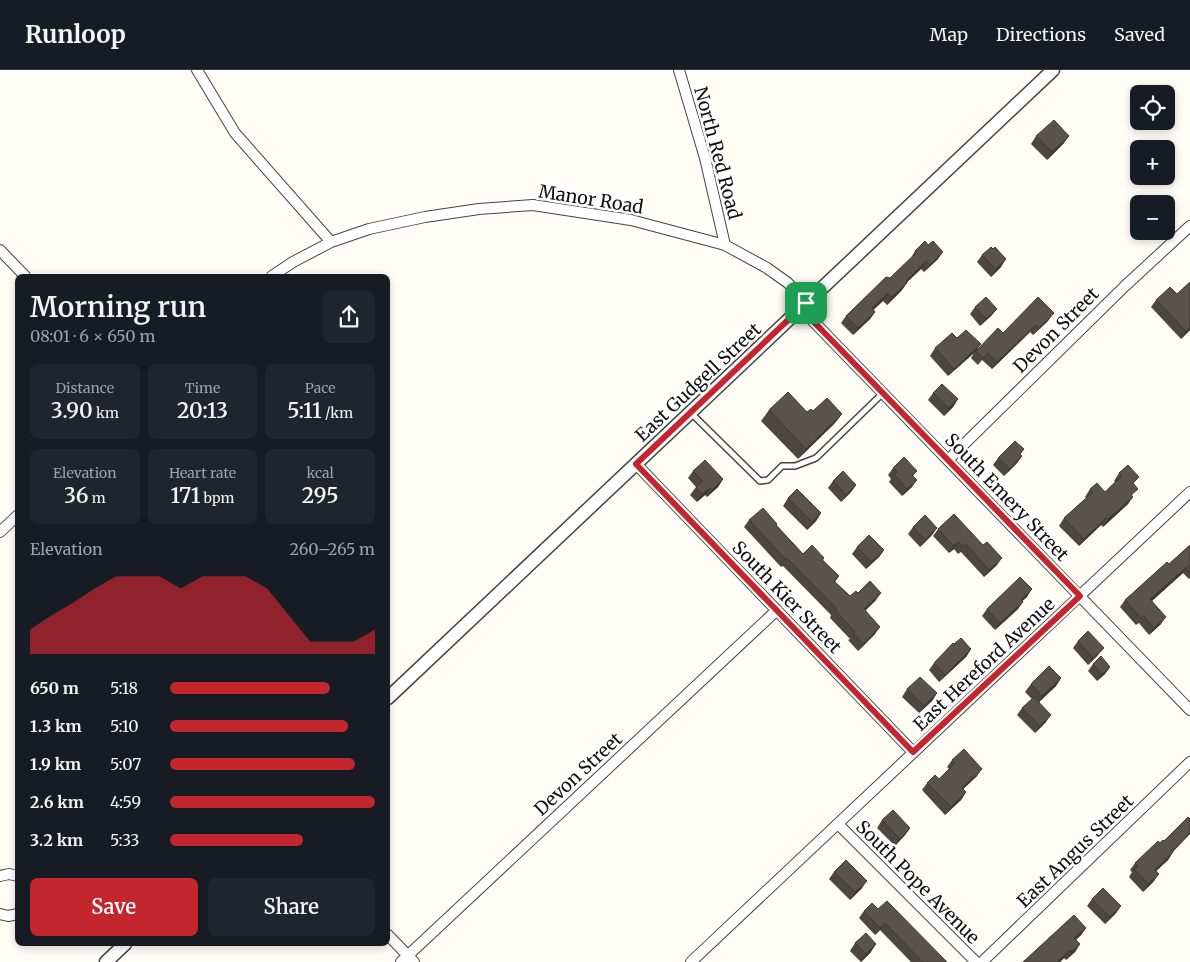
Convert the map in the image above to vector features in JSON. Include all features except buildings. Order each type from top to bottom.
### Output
[{"type":"street","points":[[197,70],[234,133],[331,242]]},
{"type":"street","name":"North Red Road","points":[[679,70],[705,158],[725,245]]},
{"type":"street","name":"East Gudgell Street","points":[[390,696],[1053,70]]},
{"type":"street","name":"Manor Road","points":[[275,274],[331,242],[369,229],[425,217],[533,204],[631,220],[725,245],[767,268],[788,283],[806,303]]},
{"type":"street","name":"Devon Street","points":[[948,460],[1125,286],[1190,226]]},
{"type":"street","points":[[0,250],[23,274]]},
{"type":"street","name":"South Emery Street","points":[[806,303],[812,320],[1190,710]]},
{"type":"street","name":"South Kier Street","points":[[636,464],[913,752]]},
{"type":"street","name":"East Hereford Avenue","points":[[694,961],[1190,492]]},
{"type":"street","points":[[0,532],[15,517]]},
{"type":"street","name":"Devon Street","points":[[408,960],[777,610]]},
{"type":"street","name":"East Angus Street","points":[[982,962],[1190,762]]},
{"type":"street","name":"South Pope Avenue","points":[[838,824],[976,962]]},
{"type":"street","points":[[0,876],[9,874],[15,875]]},
{"type":"street","points":[[0,914],[8,916],[15,915]]},
{"type":"street","points":[[390,938],[408,960]]},
{"type":"street","points":[[106,962],[123,946]]},
{"type":"lane","points":[[691,412],[760,481],[768,480],[782,466],[795,466],[816,458],[883,393]]},
{"type":"route","points":[[806,303],[812,320],[1080,596],[913,752],[636,464],[806,303]]}]
